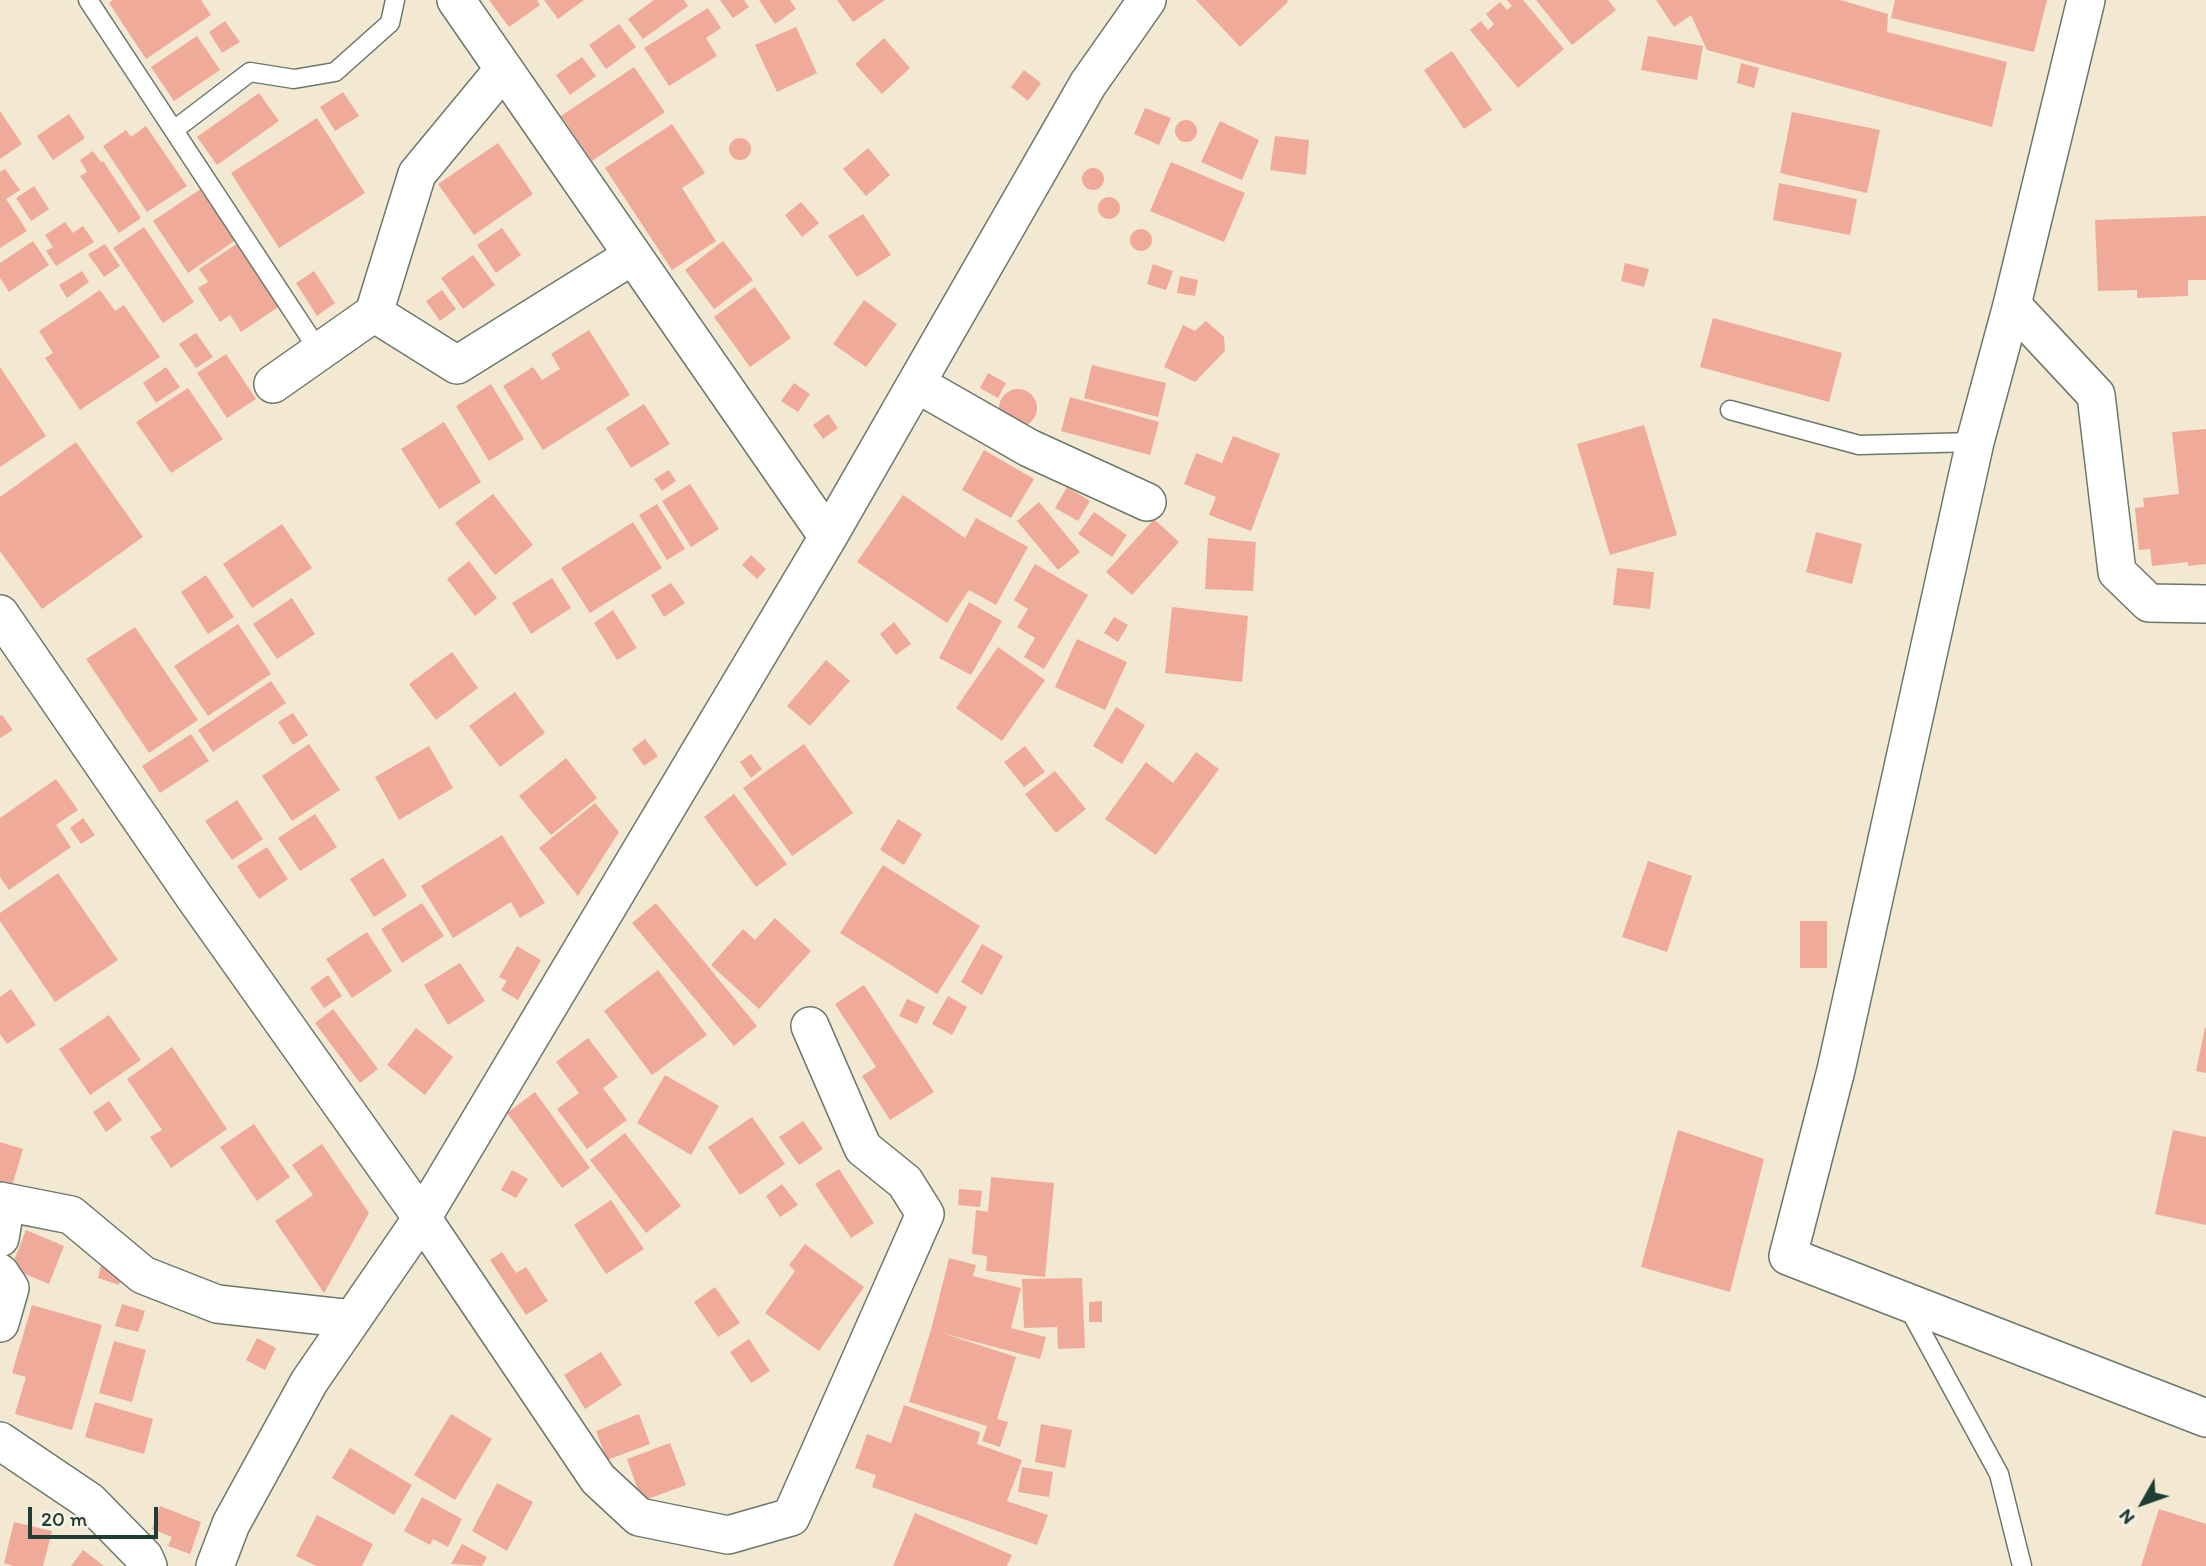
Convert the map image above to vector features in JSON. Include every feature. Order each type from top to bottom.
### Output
[{"type":"street","points":[[456,0],[828,537]]},
{"type":"street","points":[[215,1566],[231,1524],[309,1382],[422,1218],[828,537],[1088,84],[1147,0]]},
{"type":"street","points":[[2086,0],[2012,305],[1975,442],[1839,1056],[1788,1256],[2206,1418]]},
{"type":"street","points":[[273,384],[374,313],[417,174],[503,70]]},
{"type":"street","points":[[374,313],[457,365],[632,256]]},
{"type":"street","points":[[2012,305],[2096,396],[2117,572],[2149,603],[2206,604]]},
{"type":"street","points":[[917,384],[1029,448],[1147,502]]},
{"type":"street","points":[[0,614],[195,898],[422,1218],[598,1479],[639,1517],[728,1535],[791,1517],[925,1214],[905,1182],[863,1148],[810,1026]]},
{"type":"street","points":[[0,1238],[3,1202],[71,1215],[143,1275],[217,1304],[352,1319]]},
{"type":"street","points":[[0,1273],[10,1287],[0,1324]]},
{"type":"street","points":[[0,1441],[89,1501],[144,1557],[148,1566]]},
{"type":"lane","points":[[88,0],[319,351]]},
{"type":"lane","points":[[174,130],[250,72],[294,79],[335,72],[390,23],[395,0]]},
{"type":"lane","points":[[1730,410],[1859,445],[1975,442]]},
{"type":"lane","points":[[1904,1301],[1999,1474],[2022,1566]]},
{"type":"building","points":[[113,0],[201,0],[211,15],[146,59],[109,3]]},
{"type":"building","points":[[489,0],[537,0],[540,5],[509,27]]},
{"type":"building","points":[[544,0],[584,0],[558,19]]},
{"type":"building","points":[[654,0],[684,0],[688,6],[643,39],[628,19]]},
{"type":"building","points":[[720,0],[744,0],[749,7],[733,18]]},
{"type":"building","points":[[759,0],[790,0],[796,9],[775,24]]},
{"type":"building","points":[[837,0],[885,0],[853,22]]},
{"type":"building","points":[[1196,0],[1287,0],[1288,2],[1240,47]]},
{"type":"building","points":[[1507,0],[1523,0],[1564,49],[1518,88],[1470,30],[1481,21],[1488,30],[1494,24],[1486,14],[1500,2],[1507,10],[1512,6]]},
{"type":"building","points":[[1536,0],[1608,0],[1616,10],[1572,45]]},
{"type":"building","points":[[1656,0],[1840,0],[1888,14],[1887,32],[2007,62],[1992,127],[1707,50],[1691,15],[1674,27]]},
{"type":"building","points":[[1895,0],[2047,0],[2034,52],[1891,18]]},
{"type":"building","points":[[708,8],[721,28],[706,38],[717,56],[669,86],[644,48]]},
{"type":"building","points":[[225,21],[240,42],[222,53],[209,32]]},
{"type":"building","points":[[619,24],[636,47],[606,69],[589,45]]},
{"type":"building","points":[[796,27],[817,73],[777,92],[755,45]]},
{"type":"building","points":[[197,36],[220,70],[174,101],[151,67]]},
{"type":"building","points":[[1648,36],[1703,46],[1697,80],[1641,70]]},
{"type":"building","points":[[884,38],[910,68],[882,94],[855,64]]},
{"type":"building","points":[[1452,51],[1492,110],[1464,129],[1424,70]]},
{"type":"building","points":[[582,57],[596,76],[570,95],[556,75]]},
{"type":"building","points":[[1741,63],[1759,68],[1754,88],[1737,83]]},
{"type":"building","points":[[634,67],[665,112],[592,161],[561,116]]},
{"type":"building","points":[[1024,70],[1041,83],[1028,101],[1011,87]]},
{"type":"building","points":[[343,92],[359,116],[335,131],[320,107]]},
{"type":"building","points":[[259,93],[279,121],[217,165],[197,137]]},
{"type":"building","points":[[1145,108],[1171,118],[1159,145],[1134,134]]},
{"type":"building","points":[[0,111],[22,144],[0,159]]},
{"type":"building","points":[[1792,112],[1880,130],[1867,193],[1780,173]]},
{"type":"building","points":[[69,114],[85,138],[53,160],[37,136]]},
{"type":"building","points":[[317,118],[365,193],[279,248],[231,173]]},
{"type":"building","points":[[1186,120],[1194,123],[1197,131],[1194,139],[1186,142],[1178,139],[1175,131],[1178,123]]},
{"type":"building","points":[[1220,121],[1259,140],[1242,180],[1201,162]]},
{"type":"building","points":[[672,124],[705,173],[682,188],[716,241],[672,270],[605,168]]},
{"type":"building","points":[[146,126],[187,186],[147,212],[103,146],[126,130],[131,137]]},
{"type":"building","points":[[1275,136],[1309,140],[1306,175],[1270,170]]},
{"type":"building","points":[[740,138],[748,141],[751,149],[748,157],[740,160],[732,157],[729,149],[732,141]]},
{"type":"building","points":[[498,143],[533,194],[474,235],[438,184]]},
{"type":"building","points":[[868,148],[890,175],[866,196],[843,169]]},
{"type":"building","points":[[93,151],[101,162],[103,161],[141,218],[119,233],[80,176],[87,172],[80,160]]},
{"type":"building","points":[[1171,162],[1245,193],[1224,242],[1150,211]]},
{"type":"building","points":[[1093,168],[1101,171],[1104,179],[1101,187],[1093,190],[1085,187],[1082,179],[1085,171]]},
{"type":"building","points":[[5,169],[20,190],[6,199],[27,231],[0,248],[0,172]]},
{"type":"building","points":[[1779,183],[1857,199],[1850,235],[1773,220]]},
{"type":"building","points":[[34,186],[49,209],[31,221],[16,198]]},
{"type":"building","points":[[205,186],[240,237],[188,273],[153,221]]},
{"type":"building","points":[[1109,197],[1117,200],[1120,208],[1117,216],[1109,219],[1101,216],[1098,208],[1101,200]]},
{"type":"building","points":[[801,202],[819,223],[802,237],[785,215]]},
{"type":"building","points":[[863,214],[891,255],[857,277],[828,236]]},
{"type":"building","points":[[2206,216],[2206,280],[2188,280],[2188,296],[2137,298],[2137,290],[2098,291],[2095,220]]},
{"type":"building","points":[[65,222],[73,233],[83,226],[94,242],[56,266],[46,251],[53,247],[45,235]]},
{"type":"building","points":[[144,227],[194,302],[163,323],[113,248]]},
{"type":"building","points":[[502,228],[521,255],[496,273],[477,245]]},
{"type":"building","points":[[1141,229],[1149,232],[1152,240],[1149,248],[1141,251],[1133,248],[1130,240],[1133,232]]},
{"type":"building","points":[[33,241],[49,265],[9,292],[0,278],[0,263]]},
{"type":"building","points":[[241,241],[283,304],[241,332],[230,315],[220,322],[198,288],[208,282],[199,269]]},
{"type":"building","points":[[723,241],[753,280],[714,309],[685,270]]},
{"type":"building","points":[[105,244],[120,266],[104,277],[88,254]]},
{"type":"building","points":[[473,255],[495,285],[463,309],[441,278]]},
{"type":"building","points":[[1625,263],[1649,269],[1644,287],[1621,281]]},
{"type":"building","points":[[1153,264],[1173,271],[1166,290],[1147,284]]},
{"type":"building","points":[[82,271],[89,282],[67,298],[59,285]]},
{"type":"building","points":[[314,271],[335,303],[317,316],[296,283]]},
{"type":"building","points":[[1180,276],[1198,280],[1195,296],[1177,293]]},
{"type":"building","points":[[755,287],[791,338],[750,367],[714,317]]},
{"type":"building","points":[[100,290],[115,311],[124,305],[160,357],[80,410],[45,358],[53,353],[39,331]]},
{"type":"building","points":[[442,290],[456,309],[440,321],[426,301]]},
{"type":"building","points":[[864,300],[897,324],[866,367],[833,344]]},
{"type":"building","points":[[1713,318],[1842,353],[1829,402],[1700,367]]},
{"type":"building","points":[[1206,321],[1224,337],[1225,351],[1195,382],[1164,367],[1183,325],[1195,331]]},
{"type":"building","points":[[589,330],[630,395],[543,450],[503,386],[533,367],[542,380],[560,369],[551,354]]},
{"type":"building","points":[[196,333],[213,357],[196,368],[179,344]]},
{"type":"building","points":[[226,354],[256,399],[227,418],[197,373]]},
{"type":"building","points":[[1092,365],[1166,383],[1158,417],[1084,398]]},
{"type":"building","points":[[0,367],[46,436],[0,467]]},
{"type":"building","points":[[166,367],[180,387],[156,403],[143,383]]},
{"type":"building","points":[[988,373],[1006,383],[998,398],[980,388]]},
{"type":"building","points":[[794,383],[810,394],[798,412],[781,401]]},
{"type":"building","points":[[491,384],[524,439],[489,461],[456,406]]},
{"type":"building","points":[[188,388],[223,439],[171,473],[136,422]]},
{"type":"building","points":[[1018,389],[1031,395],[1037,408],[1031,421],[1018,427],[1005,421],[999,408],[1005,395]]},
{"type":"building","points":[[1070,397],[1159,422],[1150,455],[1061,431]]},
{"type":"building","points":[[644,404],[670,444],[631,468],[606,428]]},
{"type":"building","points":[[828,414],[838,428],[823,439],[813,425]]},
{"type":"building","points":[[444,422],[481,482],[439,509],[401,449]]},
{"type":"building","points":[[1644,425],[1677,535],[1610,555],[1577,444]]},
{"type":"building","points":[[2206,429],[2206,564],[2188,566],[2188,562],[2152,566],[2150,549],[2139,550],[2135,508],[2144,507],[2143,498],[2179,494],[2172,432]]},
{"type":"building","points":[[1233,436],[1280,454],[1251,531],[1209,515],[1216,497],[1184,484],[1196,453],[1222,463]]},
{"type":"building","points":[[76,442],[143,537],[42,609],[0,551],[0,497]]},
{"type":"building","points":[[984,450],[1034,479],[1011,518],[962,490]]},
{"type":"building","points":[[669,470],[676,481],[662,491],[654,479]]},
{"type":"building","points":[[690,484],[719,529],[691,547],[662,501]]},
{"type":"building","points":[[1067,487],[1090,501],[1078,521],[1055,508]]},
{"type":"building","points":[[493,494],[533,545],[495,575],[455,523]]},
{"type":"building","points":[[903,495],[965,538],[976,518],[1028,547],[996,605],[969,590],[947,623],[857,562]]},
{"type":"building","points":[[1039,502],[1080,552],[1058,570],[1017,521]]},
{"type":"building","points":[[657,504],[685,549],[667,560],[639,515]]},
{"type":"building","points":[[1094,512],[1127,535],[1112,557],[1078,534]]},
{"type":"building","points":[[1154,519],[1179,542],[1132,595],[1106,572]]},
{"type":"building","points":[[633,522],[662,568],[590,613],[561,568]]},
{"type":"building","points":[[282,524],[312,568],[252,608],[223,564]]},
{"type":"building","points":[[1816,532],[1862,544],[1852,584],[1806,572]]},
{"type":"building","points":[[1208,538],[1256,542],[1253,591],[1205,589]]},
{"type":"building","points":[[751,555],[766,569],[757,579],[742,565]]},
{"type":"building","points":[[469,561],[497,598],[475,616],[447,579]]},
{"type":"building","points":[[1035,564],[1088,595],[1044,669],[1024,657],[1035,638],[1017,627],[1028,609],[1014,600]]},
{"type":"building","points":[[1617,568],[1654,572],[1650,609],[1613,605]]},
{"type":"building","points":[[206,575],[234,617],[208,634],[181,592]]},
{"type":"building","points":[[552,578],[571,608],[531,634],[512,603]]},
{"type":"building","points":[[671,583],[685,603],[664,617],[651,595]]},
{"type":"building","points":[[292,598],[315,634],[277,659],[253,624]]},
{"type":"building","points":[[969,602],[1002,621],[971,675],[939,658]]},
{"type":"building","points":[[1172,607],[1248,616],[1242,682],[1165,673]]},
{"type":"building","points":[[613,610],[637,648],[617,660],[594,623]]},
{"type":"building","points":[[1114,617],[1128,625],[1118,642],[1104,633]]},
{"type":"building","points":[[894,622],[911,644],[896,655],[880,634]]},
{"type":"building","points":[[238,624],[271,674],[208,716],[174,666]]},
{"type":"building","points":[[135,627],[198,720],[149,753],[86,659]]},
{"type":"building","points":[[1077,639],[1127,662],[1105,710],[1055,687]]},
{"type":"building","points":[[998,647],[1045,680],[1002,741],[956,708]]},
{"type":"building","points":[[452,652],[478,688],[436,720],[409,684]]},
{"type":"building","points":[[826,660],[850,681],[810,726],[787,706]]},
{"type":"building","points":[[271,681],[286,703],[213,752],[198,730]]},
{"type":"building","points":[[515,692],[545,733],[500,767],[469,726]]},
{"type":"building","points":[[1116,707],[1145,725],[1122,764],[1093,746]]},
{"type":"building","points":[[293,713],[308,735],[293,745],[278,722]]},
{"type":"building","points":[[2,715],[13,730],[0,738],[0,716]]},
{"type":"building","points":[[191,734],[209,761],[160,793],[142,766]]},
{"type":"building","points":[[645,739],[658,756],[644,766],[632,749]]},
{"type":"building","points":[[309,744],[340,790],[292,821],[262,776]]},
{"type":"building","points":[[804,744],[853,813],[792,856],[743,788]]},
{"type":"building","points":[[429,746],[453,788],[399,820],[375,777]]},
{"type":"building","points":[[1025,746],[1045,772],[1024,787],[1004,762]]},
{"type":"building","points":[[1196,752],[1219,769],[1156,855],[1105,819],[1146,762],[1173,783]]},
{"type":"building","points":[[751,754],[762,769],[751,778],[740,762]]},
{"type":"building","points":[[566,758],[597,798],[551,835],[519,796]]},
{"type":"building","points":[[1055,771],[1086,809],[1056,833],[1025,794]]},
{"type":"building","points":[[56,779],[78,810],[56,825],[71,847],[9,890],[0,877],[0,818]]},
{"type":"building","points":[[734,794],[787,864],[756,887],[704,817]]},
{"type":"building","points":[[237,800],[263,839],[232,860],[205,821]]},
{"type":"building","points":[[595,803],[619,832],[578,896],[539,848]]},
{"type":"building","points":[[315,814],[337,847],[300,871],[278,838]]},
{"type":"building","points":[[83,818],[95,835],[81,844],[70,828]]},
{"type":"building","points":[[898,819],[922,834],[904,865],[880,850]]},
{"type":"building","points":[[502,835],[545,903],[520,918],[511,902],[453,938],[421,886]]},
{"type":"building","points":[[267,847],[288,879],[259,899],[237,866]]},
{"type":"building","points":[[383,858],[407,896],[374,917],[350,879]]},
{"type":"building","points":[[1648,861],[1692,876],[1667,952],[1622,937]]},
{"type":"building","points":[[883,865],[980,926],[937,994],[840,933]]},
{"type":"building","points":[[58,873],[118,960],[55,1002],[0,921],[0,913]]},
{"type":"building","points":[[422,903],[444,936],[402,963],[381,929]]},
{"type":"building","points":[[656,903],[757,1026],[734,1046],[632,923]]},
{"type":"building","points":[[775,918],[811,951],[759,1009],[711,965],[743,929],[755,940]]},
{"type":"building","points":[[1800,921],[1827,921],[1827,968],[1800,968]]},
{"type":"building","points":[[367,932],[392,971],[352,998],[326,959]]},
{"type":"building","points":[[982,944],[1003,956],[982,995],[961,982]]},
{"type":"building","points":[[517,946],[541,960],[518,1000],[501,990],[507,981],[499,977]]},
{"type":"building","points":[[460,963],[485,1001],[448,1025],[424,985]]},
{"type":"building","points":[[658,970],[707,1035],[652,1075],[604,1011]]},
{"type":"building","points":[[328,975],[342,996],[324,1008],[310,988]]},
{"type":"building","points":[[864,985],[934,1092],[890,1120],[862,1076],[876,1067],[835,1004]]},
{"type":"building","points":[[11,989],[36,1025],[7,1044],[0,1034],[0,997]]},
{"type":"building","points":[[948,996],[967,1007],[952,1035],[932,1024]]},
{"type":"building","points":[[907,999],[925,1007],[917,1024],[899,1016]]},
{"type":"building","points":[[333,1009],[378,1069],[360,1083],[315,1023]]},
{"type":"building","points":[[109,1015],[141,1060],[90,1095],[59,1049]]},
{"type":"building","points":[[416,1028],[453,1057],[425,1095],[387,1065]]},
{"type":"building","points":[[2206,1028],[2206,1073],[2196,1071]]},
{"type":"building","points":[[588,1038],[618,1077],[603,1088],[627,1120],[587,1149],[557,1109],[579,1093],[556,1062]]},
{"type":"building","points":[[172,1047],[227,1129],[171,1168],[150,1137],[162,1130],[127,1079]]},
{"type":"building","points":[[665,1075],[719,1106],[691,1155],[637,1123]]},
{"type":"building","points":[[535,1092],[590,1168],[562,1188],[507,1113]]},
{"type":"building","points":[[109,1101],[122,1120],[106,1132],[93,1112]]},
{"type":"building","points":[[752,1117],[785,1164],[740,1195],[708,1147]]},
{"type":"building","points":[[803,1121],[823,1149],[799,1165],[779,1137]]},
{"type":"building","points":[[254,1124],[290,1177],[257,1201],[220,1147]]},
{"type":"building","points":[[1678,1130],[1764,1159],[1730,1292],[1641,1267]]},
{"type":"building","points":[[2173,1130],[2206,1137],[2206,1225],[2155,1214]]},
{"type":"building","points":[[625,1133],[681,1206],[646,1233],[590,1160]]},
{"type":"building","points":[[0,1142],[23,1149],[11,1189],[0,1186]]},
{"type":"building","points":[[322,1144],[369,1213],[324,1293],[275,1221],[313,1195],[292,1165]]},
{"type":"building","points":[[839,1169],[874,1223],[851,1238],[815,1184]]},
{"type":"building","points":[[512,1170],[528,1179],[516,1198],[501,1190]]},
{"type":"building","points":[[991,1177],[1054,1183],[1045,1277],[986,1271],[987,1256],[972,1254],[976,1210],[988,1212]]},
{"type":"building","points":[[782,1184],[798,1205],[780,1217],[766,1196]]},
{"type":"building","points":[[959,1189],[982,1191],[980,1207],[958,1205]]},
{"type":"building","points":[[611,1200],[644,1249],[606,1274],[574,1225]]},
{"type":"building","points":[[26,1230],[64,1246],[49,1284],[11,1268]]},
{"type":"building","points":[[805,1244],[864,1287],[819,1351],[765,1313],[795,1271],[789,1265]]},
{"type":"building","points":[[502,1252],[516,1273],[526,1267],[548,1301],[526,1315],[490,1260]]},
{"type":"building","points":[[949,1258],[976,1265],[973,1276],[1021,1288],[1011,1328],[1046,1337],[1040,1359],[942,1333],[1016,1357],[997,1419],[1008,1422],[1000,1447],[982,1441],[987,1426],[909,1402]]},
{"type":"building","points":[[102,1262],[124,1268],[119,1285],[98,1278]]},
{"type":"building","points":[[1082,1278],[1085,1348],[1058,1349],[1057,1327],[1024,1328],[1022,1279]]},
{"type":"building","points":[[715,1287],[740,1323],[718,1337],[694,1302]]},
{"type":"building","points":[[1102,1301],[1102,1322],[1089,1322],[1089,1302]]},
{"type":"building","points":[[122,1304],[145,1311],[138,1332],[115,1326]]},
{"type":"building","points":[[32,1305],[102,1325],[72,1430],[15,1414],[26,1377],[12,1373]]},
{"type":"building","points":[[257,1338],[276,1348],[265,1370],[246,1360]]},
{"type":"building","points":[[749,1339],[770,1371],[751,1383],[730,1352]]},
{"type":"building","points":[[114,1341],[146,1350],[132,1402],[99,1393]]},
{"type":"building","points":[[601,1352],[622,1385],[585,1409],[564,1375]]},
{"type":"building","points":[[95,1402],[153,1419],[144,1454],[85,1437]]},
{"type":"building","points":[[904,1405],[980,1432],[977,1444],[1022,1460],[1007,1501],[1048,1515],[1037,1545],[872,1487],[876,1475],[855,1468],[867,1434],[891,1443]]},
{"type":"building","points":[[451,1414],[492,1439],[455,1500],[414,1475]]},
{"type":"building","points":[[639,1414],[650,1444],[607,1460],[596,1431]]},
{"type":"building","points":[[1041,1424],[1072,1430],[1065,1468],[1035,1462]]},
{"type":"building","points":[[670,1443],[686,1485],[642,1501],[627,1459]]},
{"type":"building","points":[[350,1448],[412,1485],[394,1515],[332,1478]]},
{"type":"building","points":[[1022,1467],[1053,1472],[1049,1497],[1018,1492]]},
{"type":"building","points":[[497,1483],[533,1502],[507,1551],[472,1531]]},
{"type":"building","points":[[422,1497],[462,1519],[448,1547],[433,1539],[430,1545],[404,1531]]},
{"type":"building","points":[[160,1506],[201,1522],[190,1554],[168,1546],[172,1537],[152,1529]]},
{"type":"building","points":[[2159,1509],[2206,1524],[2206,1566],[2141,1566]]},
{"type":"building","points":[[915,1513],[1012,1555],[1007,1566],[893,1566]]},
{"type":"building","points":[[317,1515],[373,1544],[362,1566],[316,1566],[296,1556]]},
{"type":"building","points":[[14,1522],[52,1531],[43,1566],[13,1566],[4,1563]]},
{"type":"building","points":[[462,1544],[487,1557],[482,1566],[451,1564]]},
{"type":"building","points":[[83,1550],[104,1566],[71,1566]]}]
